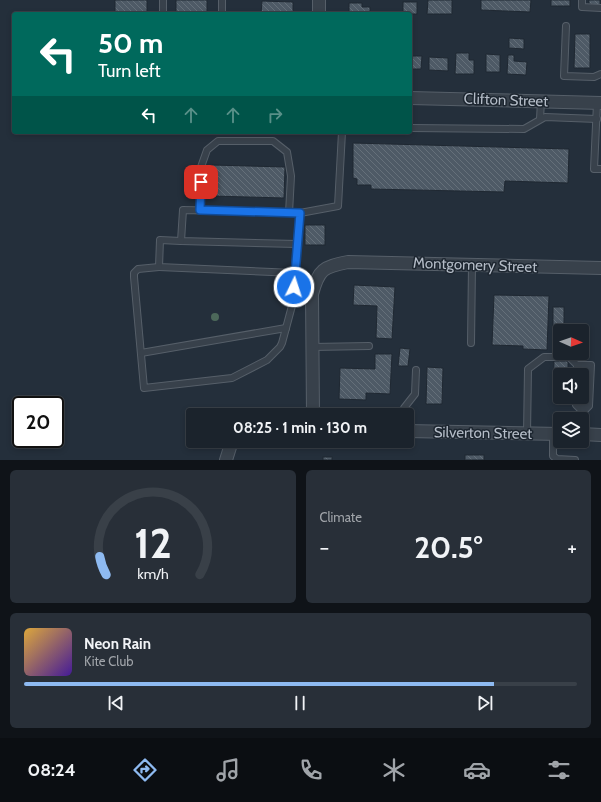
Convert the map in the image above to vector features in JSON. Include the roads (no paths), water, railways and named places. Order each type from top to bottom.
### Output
[{"type":"street","points":[[319,0],[319,12]]},
{"type":"street","name":"Clifton Street","points":[[412,98],[599,103]]},
{"type":"street","name":"Montgomery Street","points":[[313,408],[312,294],[317,278],[328,266],[348,262],[601,268]]},
{"type":"street","name":"Silverton Street","points":[[414,431],[553,434]]},
{"type":"street","points":[[589,434],[601,435]]},
{"type":"street","points":[[226,460],[230,448]]},
{"type":"lane","points":[[163,0],[163,12]]},
{"type":"lane","points":[[222,0],[222,12]]},
{"type":"lane","points":[[582,0],[582,7],[601,8]]},
{"type":"lane","points":[[566,26],[564,76],[594,77],[601,74]]},
{"type":"lane","points":[[540,119],[541,101]]},
{"type":"lane","points":[[599,103],[594,169],[601,169]]},
{"type":"lane","points":[[412,128],[524,129],[540,119],[545,118],[598,120]]},
{"type":"lane","points":[[182,240],[183,210],[300,213],[338,206],[342,134]]},
{"type":"lane","points":[[200,210],[201,167],[207,150],[218,141],[273,141],[287,152],[291,176],[289,213]]},
{"type":"lane","points":[[296,273],[159,267],[138,269],[134,273],[144,388],[232,378],[267,360],[280,347],[293,302],[296,273],[300,213]]},
{"type":"lane","points":[[159,267],[160,240],[297,244]]},
{"type":"lane","points":[[471,343],[472,265]]},
{"type":"lane","points":[[141,353],[286,328]]},
{"type":"lane","points":[[312,348],[369,346]]},
{"type":"lane","points":[[527,434],[528,369],[544,357],[569,357],[577,364],[591,365],[589,406],[583,412],[576,404]]},
{"type":"lane","points":[[404,408],[415,394],[416,370]]},
{"type":"lane","points":[[554,448],[553,456],[557,459],[575,460]]}]
